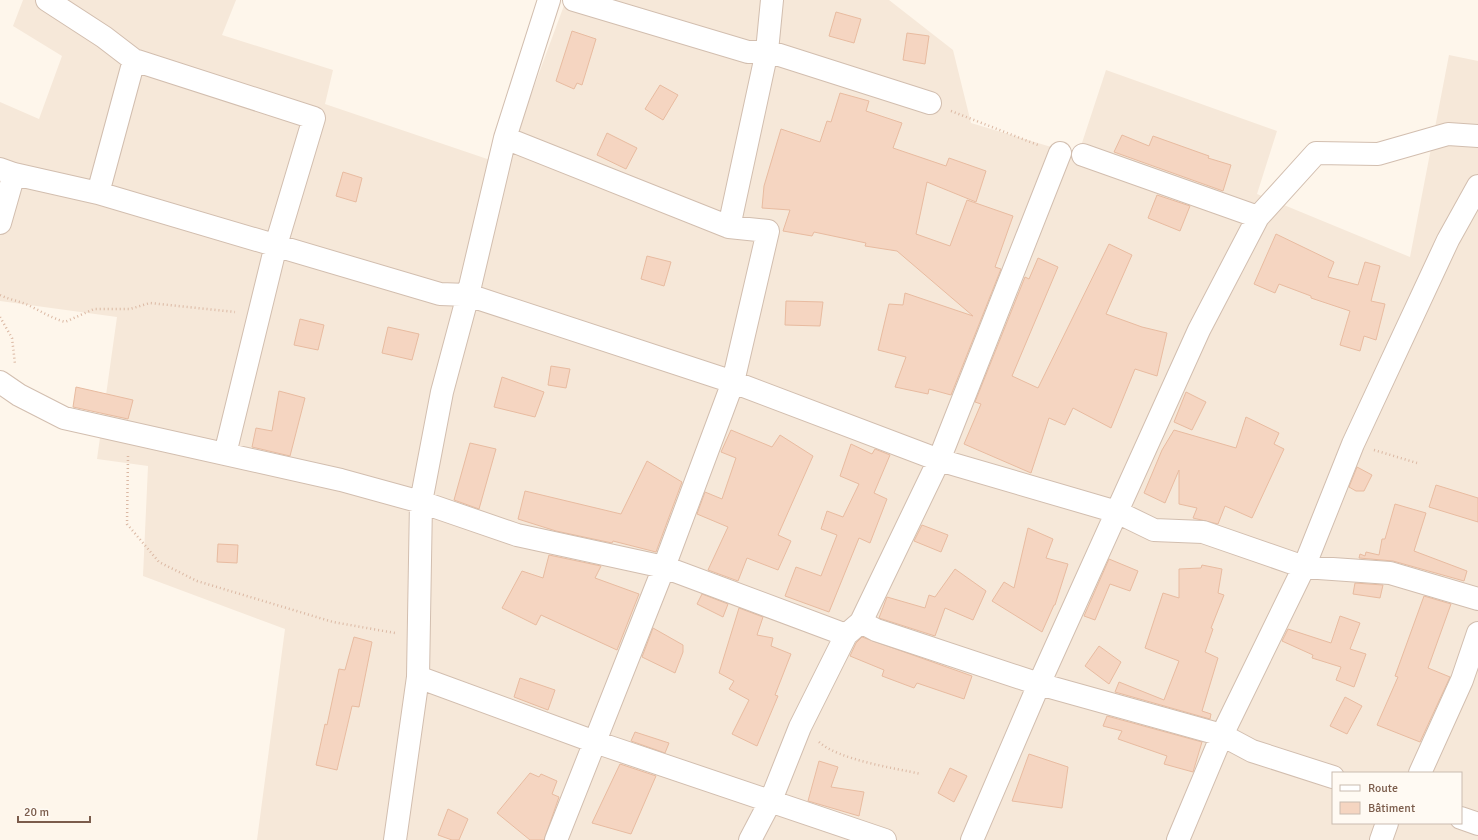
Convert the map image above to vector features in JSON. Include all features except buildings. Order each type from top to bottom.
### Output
[{"type":"street","points":[[47,0],[104,37],[134,60],[314,118],[276,245],[225,454]]},
{"type":"street","points":[[396,840],[418,676],[421,502],[442,392],[468,295],[505,138],[549,0]]},
{"type":"street","points":[[574,0],[748,52],[767,50],[930,103]]},
{"type":"street","points":[[729,227],[767,50],[772,0]]},
{"type":"street","points":[[98,193],[134,60]]},
{"type":"street","points":[[972,840],[1039,684],[1199,330],[1258,217],[1316,153],[1378,154],[1448,134],[1478,136]]},
{"type":"street","points":[[505,138],[729,227],[768,231],[732,382],[664,567],[556,840]]},
{"type":"street","points":[[750,840],[771,800],[800,727],[853,629],[939,460],[1060,153]]},
{"type":"street","points":[[1084,155],[1258,217]]},
{"type":"street","points":[[0,223],[7,171],[98,193],[440,294],[468,295],[732,382],[939,460],[1117,512],[1154,530],[1202,532],[1304,567],[1390,573],[1478,599]]},
{"type":"street","points":[[1178,840],[1222,735],[1304,567],[1353,444],[1448,240],[1478,186]]},
{"type":"street","points":[[0,382],[19,395],[64,418],[341,480],[421,502],[517,535],[664,567],[853,629],[876,630],[1039,684],[1222,735],[1252,751],[1332,777]]},
{"type":"street","points":[[0,394],[29,400]]},
{"type":"street","points":[[1420,772],[1462,680],[1478,633]]},
{"type":"street","points":[[418,676],[595,742],[771,800],[884,840]]},
{"type":"street","points":[[1462,818],[1478,824]]},
{"type":"street","points":[[1381,840],[1387,824]]},
{"type":"path","points":[[930,103],[1060,153]]},
{"type":"path","points":[[0,295],[29,306],[49,317],[65,322],[94,309],[130,309],[150,303],[258,315]]},
{"type":"path","points":[[125,432],[129,468],[127,524],[159,562],[197,581],[333,622],[418,637]]},
{"type":"path","points":[[1353,444],[1417,463]]},
{"type":"path","points":[[800,727],[826,748],[864,761],[921,774]]},
{"type":"shaded area","points":[[23,0],[236,0],[222,35],[333,70],[325,104],[505,165],[566,0],[889,0],[953,50],[971,123],[1078,155],[1106,70],[1277,131],[1257,194],[1410,257],[1449,55],[1478,61],[1478,840],[257,840],[285,629],[143,576],[148,466],[97,459],[117,317],[0,301],[0,102],[39,119],[62,56],[13,26]]}]
